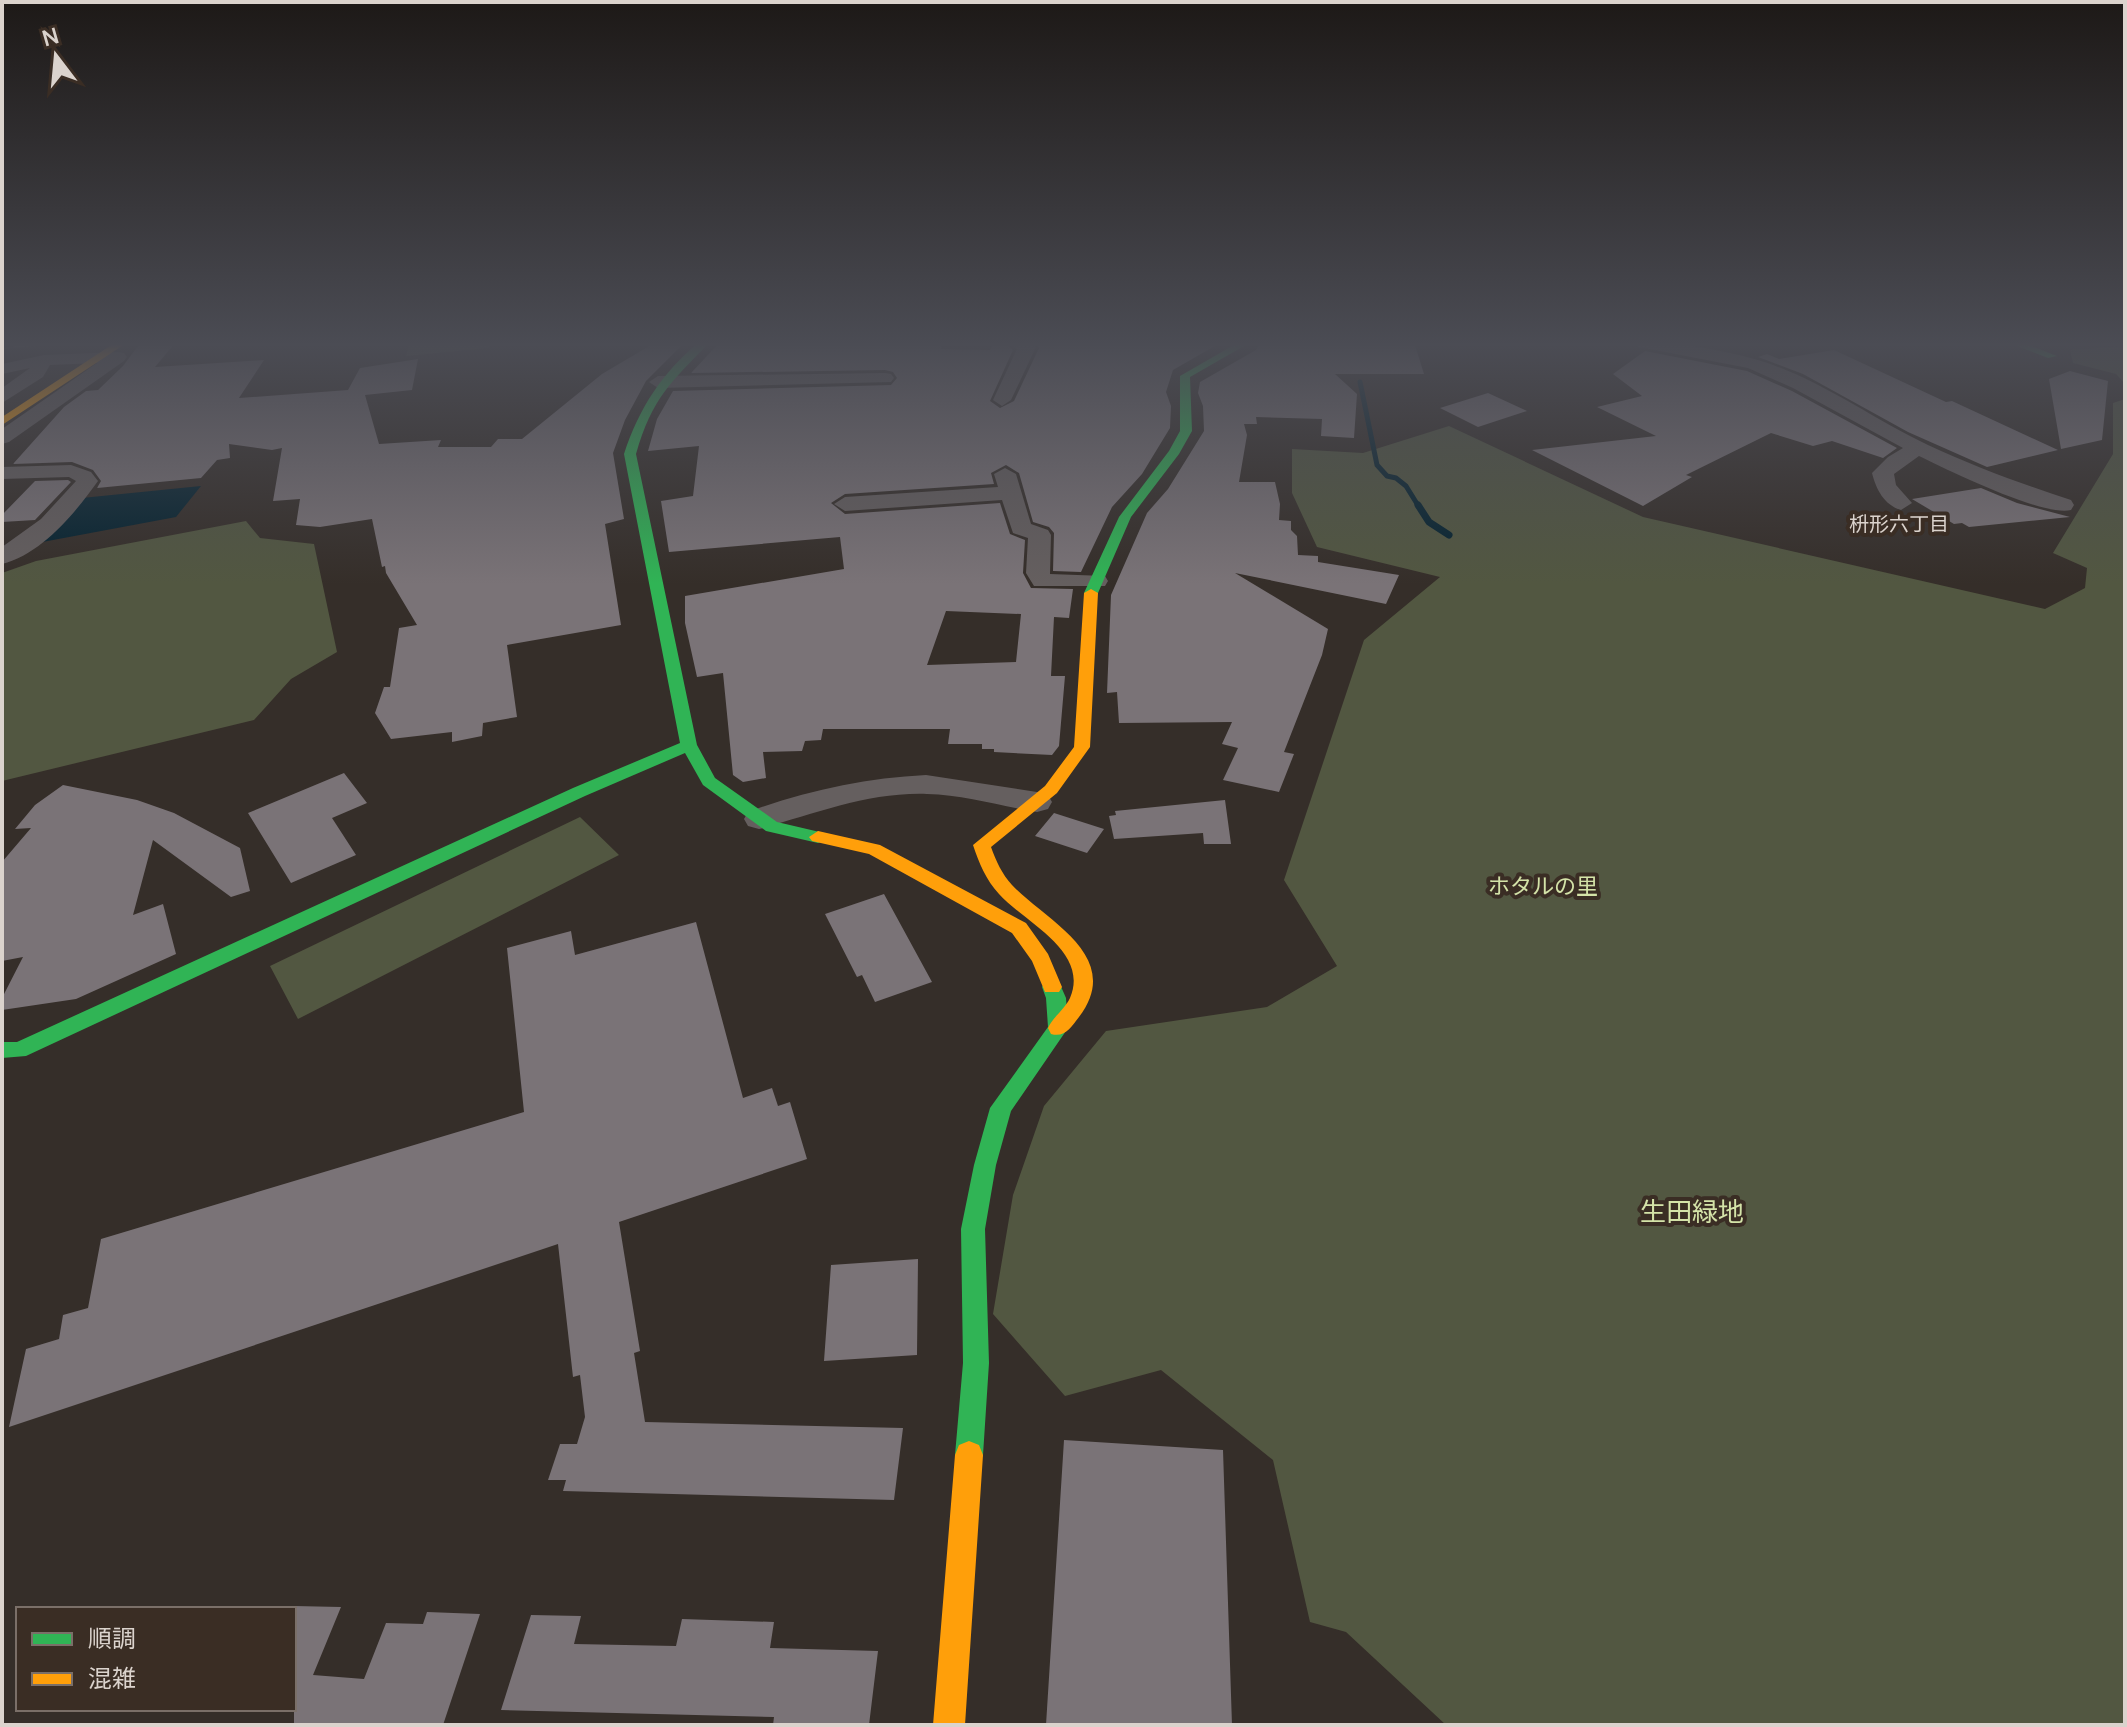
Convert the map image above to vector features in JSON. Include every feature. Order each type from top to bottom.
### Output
[{"type":"street","points":[[2,438],[23,423]]},
{"type":"street","points":[[640,423],[630,454],[689,745],[709,781],[772,827],[874,849],[1019,928],[1041,959],[1056,998],[1058,1028]]},
{"type":"street","points":[[949,1725],[976,1363],[973,1229],[985,1165],[1001,1108],[1058,1028],[1076,1010],[1085,982],[1075,951],[1062,935],[1014,898],[983,859],[982,845],[1037,802],[1076,763],[1082,747],[1091,594],[1130,508],[1155,481],[1187,429],[1187,423]]},
{"type":"street","points":[[1871,423],[1987,480],[2063,505]]},
{"type":"street","points":[[1901,503],[1886,487],[1883,473],[1895,461],[1918,448]]},
{"type":"street","points":[[2,473],[71,471],[84,476],[87,481],[77,496],[30,542],[2,557]]},
{"type":"street","points":[[845,504],[1008,484],[1021,528],[1040,535],[1038,573],[1043,581],[1096,581]]},
{"type":"street","points":[[2,1050],[19,1050],[565,798],[689,745]]},
{"type":"street","points":[[759,819],[793,805],[906,787],[943,785],[1037,802]]},
{"type":"green space","name":"生田緑地","points":[[2113,423],[2125,423],[2125,1725],[1446,1725],[1346,1632],[1310,1622],[1273,1460],[1161,1370],[1065,1396],[993,1314],[1013,1195],[1044,1106],[1106,1031],[1267,1007],[1337,966],[1284,880],[1364,640],[1440,577],[1317,547],[1292,493],[1292,449],[1363,453],[1449,426],[1643,517],[2045,609],[2085,588],[2087,568],[2053,553],[2113,454]]},
{"type":"green space","points":[[246,521],[260,538],[314,544],[337,652],[291,679],[254,720],[2,781],[2,573],[36,561]]},
{"type":"green space","points":[[580,817],[619,855],[298,1019],[270,966]]},
{"type":"water","points":[[201,486],[176,517],[37,543],[82,498]]},
{"type":"building","points":[[50,423],[373,423],[379,444],[441,440],[438,447],[491,447],[498,439],[522,439],[542,423],[624,423],[613,453],[624,519],[605,524],[621,625],[507,645],[517,717],[483,723],[482,736],[452,742],[452,732],[391,739],[375,713],[384,687],[390,687],[399,628],[417,625],[386,573],[385,566],[382,567],[372,519],[320,527],[296,525],[300,499],[273,501],[282,448],[272,450],[229,444],[230,458],[217,460],[201,478],[97,488],[101,481],[93,470],[72,462],[13,464]]},
{"type":"building","points":[[656,423],[1170,423],[1142,474],[1112,507],[1081,572],[1053,571],[1054,533],[1049,527],[1033,522],[1019,473],[1006,465],[991,473],[994,484],[845,494],[831,503],[845,514],[1000,503],[1010,534],[1025,540],[1023,573],[1031,588],[1073,589],[1069,618],[1054,617],[1051,676],[1065,676],[1059,746],[1052,755],[994,752],[994,749],[982,749],[982,744],[948,744],[950,729],[823,729],[821,740],[805,741],[802,751],[763,752],[766,778],[743,782],[733,775],[723,673],[697,677],[685,623],[685,596],[844,569],[840,537],[669,552],[661,501],[693,496],[699,446],[648,451]],"holes":[[[946,611],[1021,614],[1016,662],[927,665]]]},
{"type":"building","points":[[1204,423],[1257,423],[1244,424],[1247,435],[1239,482],[1275,482],[1280,504],[1279,520],[1291,521],[1291,530],[1297,536],[1298,555],[1318,556],[1318,562],[1399,575],[1386,604],[1235,573],[1328,629],[1322,655],[1284,752],[1294,754],[1279,792],[1223,780],[1238,748],[1222,744],[1232,722],[1119,723],[1117,692],[1107,693],[1111,595],[1147,513],[1168,489],[1204,431]]},
{"type":"building","points":[[1322,423],[1355,423],[1354,438],[1321,436]]},
{"type":"building","points":[[1469,423],[1491,423],[1478,427]]},
{"type":"building","points":[[1629,423],[1850,423],[1897,448],[1883,458],[1832,441],[1813,446],[1771,433],[1686,475],[1692,477],[1643,506],[1532,450],[1656,436]]},
{"type":"building","points":[[1891,423],[1999,423],[2058,450],[1987,467]]},
{"type":"building","points":[[2056,423],[2104,423],[2102,440],[2061,449]]},
{"type":"building","points":[[35,481],[71,482],[35,520],[2,522],[2,515]]},
{"type":"building","points":[[1981,488],[2017,503],[2070,517],[1969,527],[1962,523],[1954,524],[1912,499]]},
{"type":"building","points":[[344,773],[367,803],[332,818],[356,855],[291,883],[248,813]]},
{"type":"building","points":[[63,785],[137,800],[174,813],[240,848],[250,891],[231,897],[153,840],[133,915],[163,904],[176,954],[76,999],[2,1010],[2,998],[23,957],[2,961],[2,862],[31,828],[15,829],[35,805]]},
{"type":"building","points":[[1225,800],[1231,844],[1204,844],[1203,833],[1114,839],[1109,816],[1116,815],[1115,811]]},
{"type":"building","points":[[1054,813],[1104,829],[1087,853],[1035,836]]},
{"type":"building","points":[[884,894],[932,982],[875,1002],[862,975],[857,977],[825,914]]},
{"type":"building","points":[[696,922],[743,1098],[772,1088],[778,1106],[790,1102],[807,1159],[619,1222],[640,1351],[634,1353],[645,1422],[903,1428],[894,1500],[563,1491],[566,1480],[548,1480],[560,1444],[577,1444],[585,1417],[580,1375],[573,1377],[558,1244],[9,1427],[26,1349],[59,1339],[63,1315],[88,1308],[101,1239],[524,1112],[507,948],[571,931],[575,955]]},
{"type":"building","points":[[918,1259],[917,1355],[824,1361],[831,1265]]},
{"type":"building","points":[[1064,1440],[1223,1450],[1232,1725],[1046,1725]]},
{"type":"building","points":[[294,1607],[341,1607],[313,1675],[364,1679],[386,1623],[423,1624],[427,1612],[480,1614],[443,1725],[294,1725]]},
{"type":"building","points":[[531,1615],[581,1616],[574,1644],[676,1646],[682,1619],[774,1622],[770,1648],[878,1651],[869,1725],[773,1725],[774,1717],[501,1710]]},
{"type":"waterway","points":[[1368,423],[1377,465],[1387,476],[1396,478],[1406,486],[1419,507]]},
{"type":"waterway","points":[[1418,505],[1429,522],[1449,535]]},
{"type":"traffic: fast","points":[[641,423],[630,454],[689,745],[709,781],[772,827],[818,837]]},
{"type":"traffic: fast","points":[[1091,593],[1125,517],[1175,452],[1188,423]]},
{"type":"traffic: fast","points":[[2,1050],[19,1050],[579,792],[689,745]]},
{"type":"traffic: fast","points":[[969,1455],[976,1363],[973,1229],[985,1165],[1001,1108],[1058,1028],[1052,987]]},
{"type":"traffic: slow","points":[[1058,1028],[1080,998],[1084,981],[1081,966],[1062,938],[1004,887],[992,870],[982,845],[1051,790],[1082,747],[1091,593]]},
{"type":"traffic: slow","points":[[818,837],[874,849],[1019,928],[1041,959],[1052,987]]},
{"type":"traffic: slow","points":[[949,1725],[969,1455]]},
{"type":"district","name":"枡形六丁目","points":[[1899,523]]},
{"type":"park label","name":"ホタルの里","points":[[1543,886]]}]
